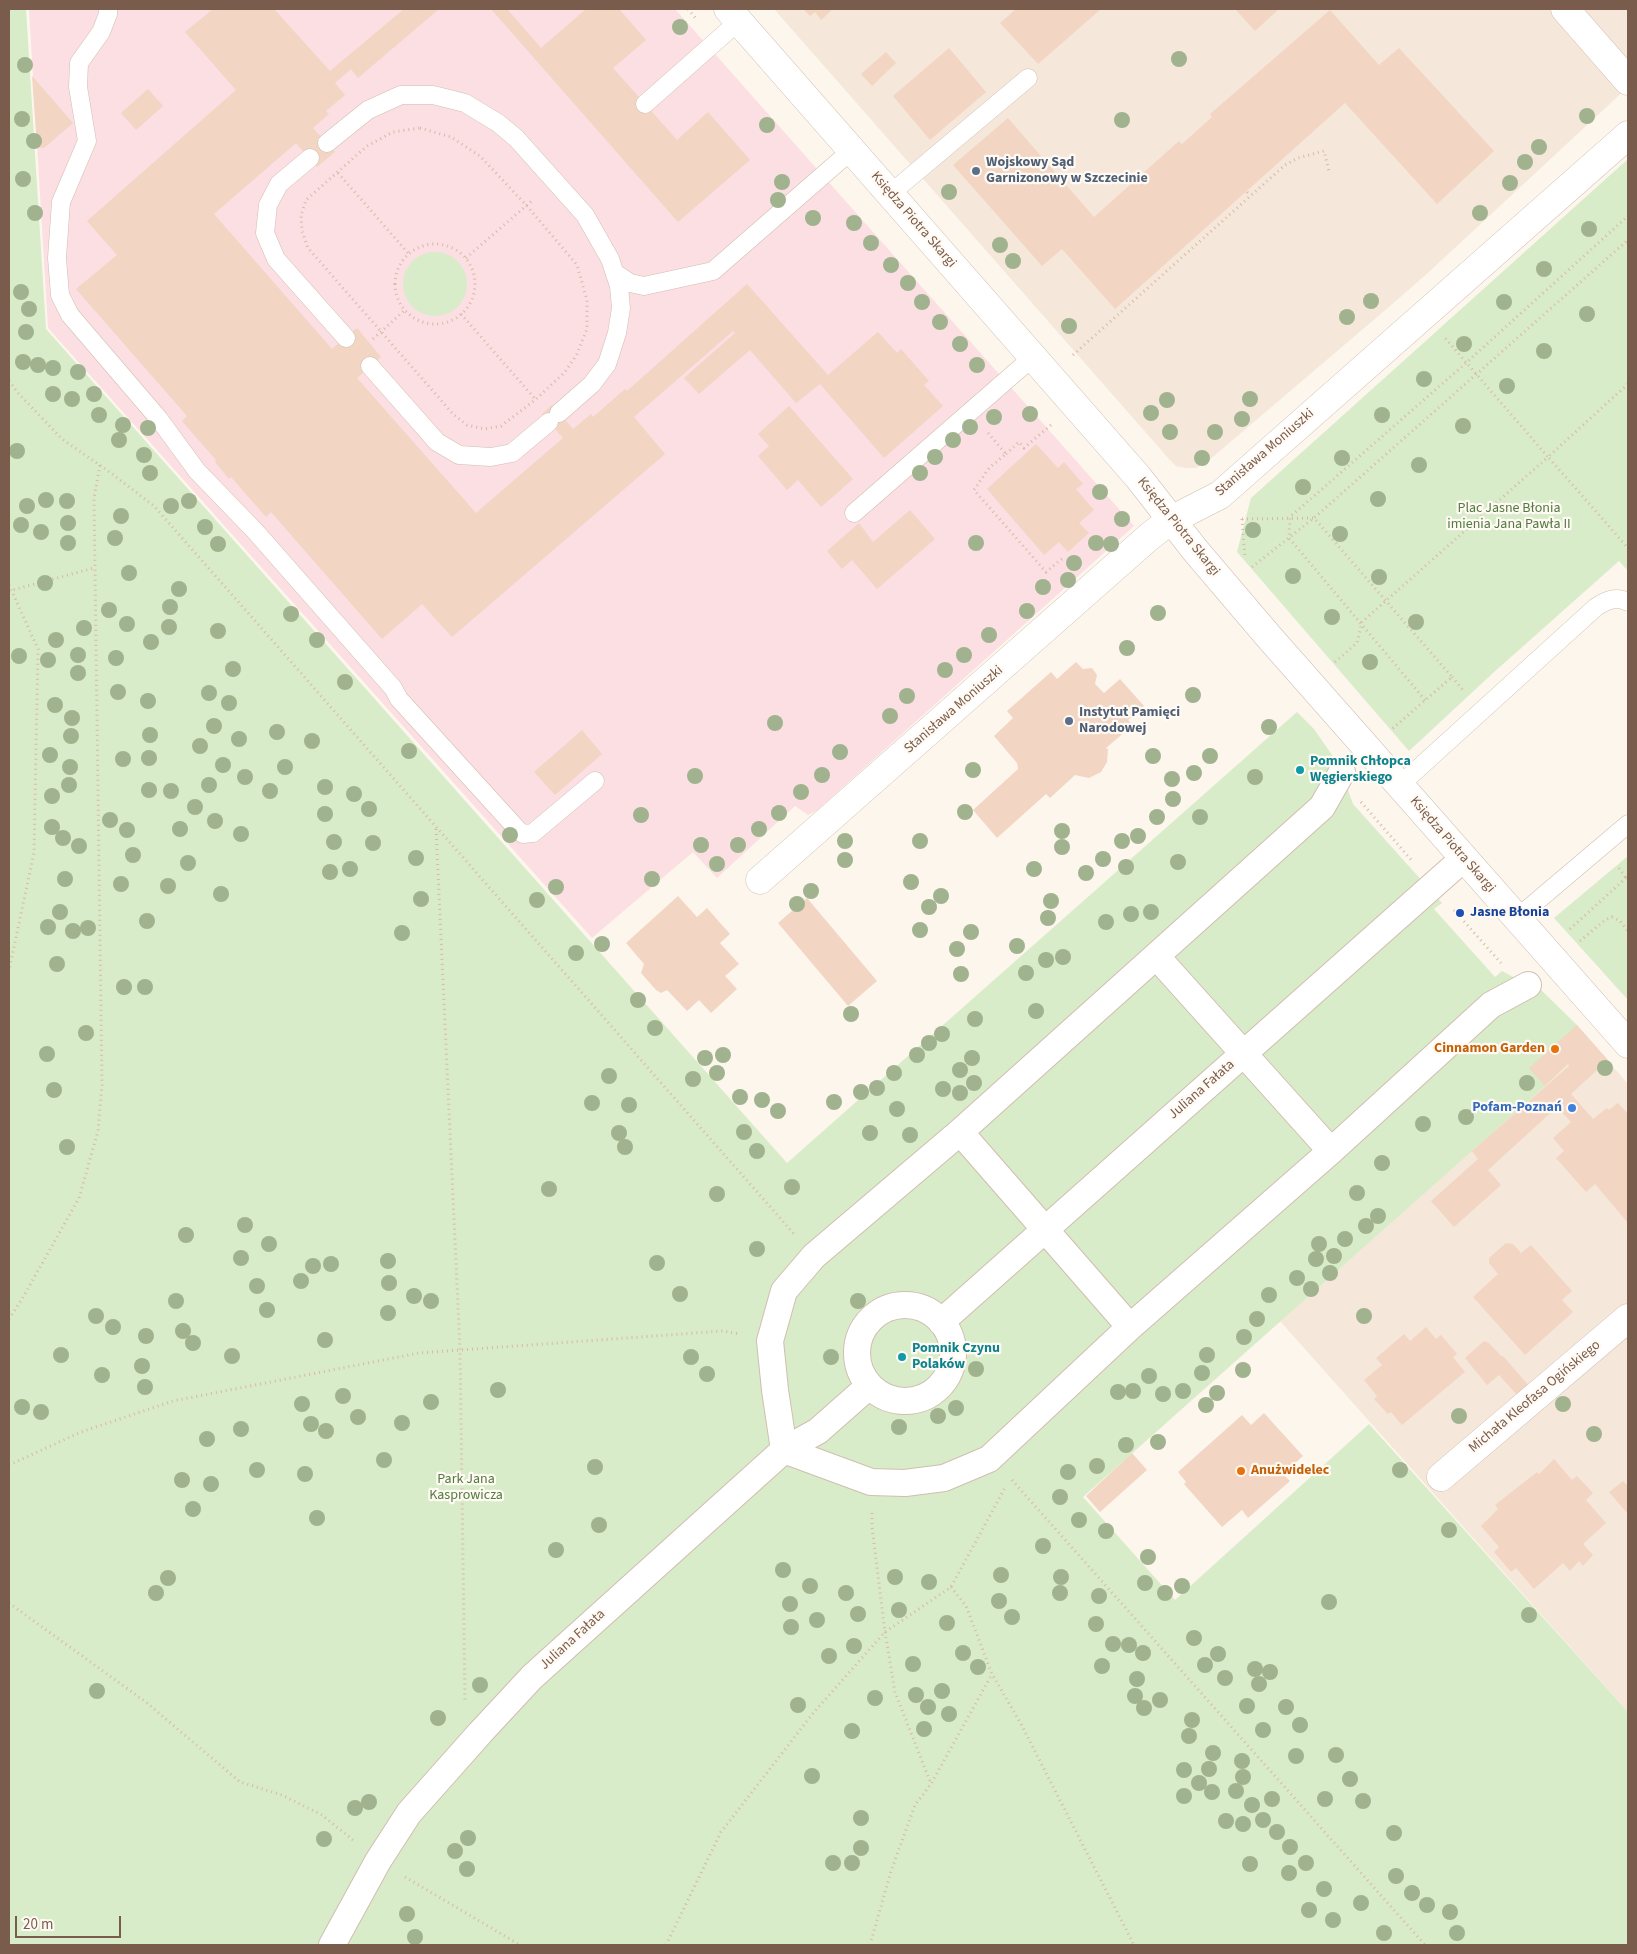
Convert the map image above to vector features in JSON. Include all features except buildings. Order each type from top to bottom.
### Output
[{"type":"street","points":[[1565,9],[1628,81]]},
{"type":"street","name":"Księdza Piotra Skargi","points":[[734,15],[1138,477],[1269,637],[1628,1044]]},
{"type":"street","name":"Stanisława Moniuszki","points":[[760,880],[1150,536],[1172,520],[1220,494],[1628,135]]},
{"type":"street","points":[[1342,772],[1322,807],[1157,958],[960,1132],[814,1256],[784,1290],[770,1341],[784,1450],[871,1482],[905,1483],[944,1478],[989,1459],[1130,1327],[1331,1150],[1491,1005],[1528,985]]},
{"type":"street","name":"Juliana Fałata","points":[[941,1322],[1464,858]]},
{"type":"street","points":[[1157,958],[1331,1150]]},
{"type":"street","points":[[960,1132],[1130,1327]]},
{"type":"street","points":[[907,1305],[925,1310],[941,1322],[949,1335],[953,1353],[947,1376],[935,1390],[920,1399],[902,1401],[884,1397],[870,1386],[860,1371],[856,1353],[862,1330],[874,1316],[890,1308],[907,1305]]},
{"type":"street","name":"Michała Kleofasa Ogińskiego","points":[[1441,1477],[1628,1318]]},
{"type":"street","name":"Juliana Fałata","points":[[332,1945],[378,1861],[409,1813],[532,1677],[784,1450],[818,1432],[870,1386]]},
{"type":"lane","points":[[108,9],[101,32],[79,63],[78,87],[88,141],[61,202],[57,258],[60,295],[70,315],[159,419],[204,478],[255,531],[393,688],[399,699],[518,830],[524,834],[533,833],[595,781]]},
{"type":"lane","points":[[645,104],[734,15]]},
{"type":"lane","points":[[890,194],[1028,78]]},
{"type":"lane","points":[[327,144],[368,110],[401,95],[433,95],[465,103],[498,123],[516,138],[585,215],[610,259],[619,286],[621,308],[617,333],[607,364],[592,384],[549,414],[512,453],[491,457],[459,455],[437,442],[370,366]]},
{"type":"lane","points":[[615,273],[630,283],[644,286],[713,271],[852,150]]},
{"type":"lane","points":[[310,158],[279,184],[268,205],[265,233],[276,259],[346,338]]},
{"type":"lane","points":[[621,308],[644,286]]},
{"type":"lane","points":[[854,513],[1033,357]]},
{"type":"lane","points":[[1400,785],[1596,607],[1606,600],[1616,598],[1628,602]]},
{"type":"lane","points":[[1517,918],[1628,824]]},
{"type":"path","points":[[420,128],[451,137],[480,156],[527,206],[577,265],[587,300],[587,328],[578,354],[565,372],[535,400],[501,426],[484,429],[468,425],[453,414],[308,248],[302,231],[301,215],[306,200],[367,146],[393,132],[420,128]]},
{"type":"path","points":[[1073,356],[1285,166],[1298,158],[1324,151],[1329,171]]},
{"type":"path","points":[[333,168],[409,254]]},
{"type":"path","points":[[1246,192],[1250,196]]},
{"type":"path","points":[[466,258],[537,197]]},
{"type":"path","points":[[1425,700],[1362,622],[1289,538],[1290,517],[1466,363],[1628,216]]},
{"type":"path","points":[[1246,572],[1314,518],[1628,240]]},
{"type":"path","points":[[432,244],[444,245],[456,250],[466,258],[472,268],[475,281],[474,293],[469,305],[461,314],[447,322],[432,324],[417,320],[405,310],[397,296],[396,281],[399,266],[409,254],[420,247],[432,244]]},
{"type":"path","points":[[372,339],[405,310]]},
{"type":"path","points":[[461,314],[549,414]]},
{"type":"path","points":[[1424,315],[1628,548]]},
{"type":"path","points":[[9,381],[62,439],[154,506],[814,1256]]},
{"type":"path","points":[[1335,663],[1356,643],[1362,622],[1628,384]]},
{"type":"path","points":[[1052,424],[1024,448],[1019,442],[989,468],[974,490],[1046,572],[1064,557]]},
{"type":"path","points":[[993,440],[1006,454]]},
{"type":"path","points":[[9,1319],[79,1198],[98,1131],[102,1066],[94,498],[100,465]]},
{"type":"path","points":[[1242,519],[1314,518],[1452,678],[1391,730]]},
{"type":"path","points":[[10,591],[94,568]]},
{"type":"path","points":[[9,585],[10,591],[38,649],[34,853],[9,970]]},
{"type":"path","points":[[436,828],[460,1348],[465,1708],[480,1733]]},
{"type":"path","points":[[1566,932],[1626,878],[1628,880]]},
{"type":"path","points":[[1577,944],[1604,920],[1612,917],[1620,921],[1628,931]]},
{"type":"path","points":[[9,1465],[81,1432],[173,1401],[419,1353],[460,1348],[723,1331],[770,1341]]},
{"type":"path","points":[[666,1945],[721,1832],[814,1712],[885,1632],[951,1587],[1011,1478],[1425,1945]]},
{"type":"path","points":[[871,1482],[872,1527],[885,1632],[895,1692],[930,1784]]},
{"type":"path","points":[[951,1587],[966,1606],[992,1674],[1021,1724],[1134,1945]]},
{"type":"path","points":[[9,1603],[147,1703],[240,1782],[282,1795],[322,1815],[378,1861],[520,1945]]},
{"type":"path","points":[[870,1945],[891,1871],[915,1805],[930,1784],[992,1674]]},
{"type":"shaded area","points":[[29,9],[675,9],[1134,526],[816,811],[808,815],[795,806],[717,878],[693,852],[592,938],[48,328]]},
{"type":"shaded area","points":[[774,9],[1628,9],[1628,87],[1390,306],[1207,462],[1196,468],[1186,468],[1176,466],[1169,459]]},
{"type":"shaded area","points":[[1577,1025],[1628,1084],[1628,1712],[1280,1321],[1544,1086],[1529,1068]]},
{"type":"green space","name":"Park Jana Kasprowicza","points":[[9,9],[26,9],[46,329],[787,1163],[1297,712],[1314,729],[1339,765],[1353,804],[1442,903],[1434,909],[1495,977],[1502,971],[1528,985],[1537,986],[1577,1025],[1545,1086],[1083,1497],[1175,1600],[1369,1424],[1628,1712],[1628,1945],[9,1945]]},
{"type":"green space","name":"Plac Jasne Błonia imienia Jana Pawła II","points":[[1628,159],[1628,571],[1619,561],[1409,751],[1237,552],[1251,498]]},
{"type":"green space","points":[[435,252],[453,258],[461,266],[467,284],[461,302],[453,310],[435,316],[417,310],[409,302],[403,284],[409,266],[417,258]]},
{"type":"green space","points":[[1628,856],[1628,1000],[1554,918]]},
{"type":"place","name":"Wojskowy Sąd Garnizonowy w Szczecinie","points":[[976,171]]},
{"type":"place","name":"Instytut Pamięci Narodowej","points":[[1069,721]]},
{"type":"place","name":"Pomnik Chłopca Węgierskiego","points":[[1300,770]]},
{"type":"place","name":"Jasne Błonia","points":[[1460,913]]},
{"type":"place","name":"Cinnamon Garden","points":[[1555,1049]]},
{"type":"place","name":"Pofam-Poznań","points":[[1572,1108]]},
{"type":"place","name":"Pomnik Czynu Polaków","points":[[902,1357]]},
{"type":"place","name":"Anużwidelec","points":[[1241,1471]]}]
